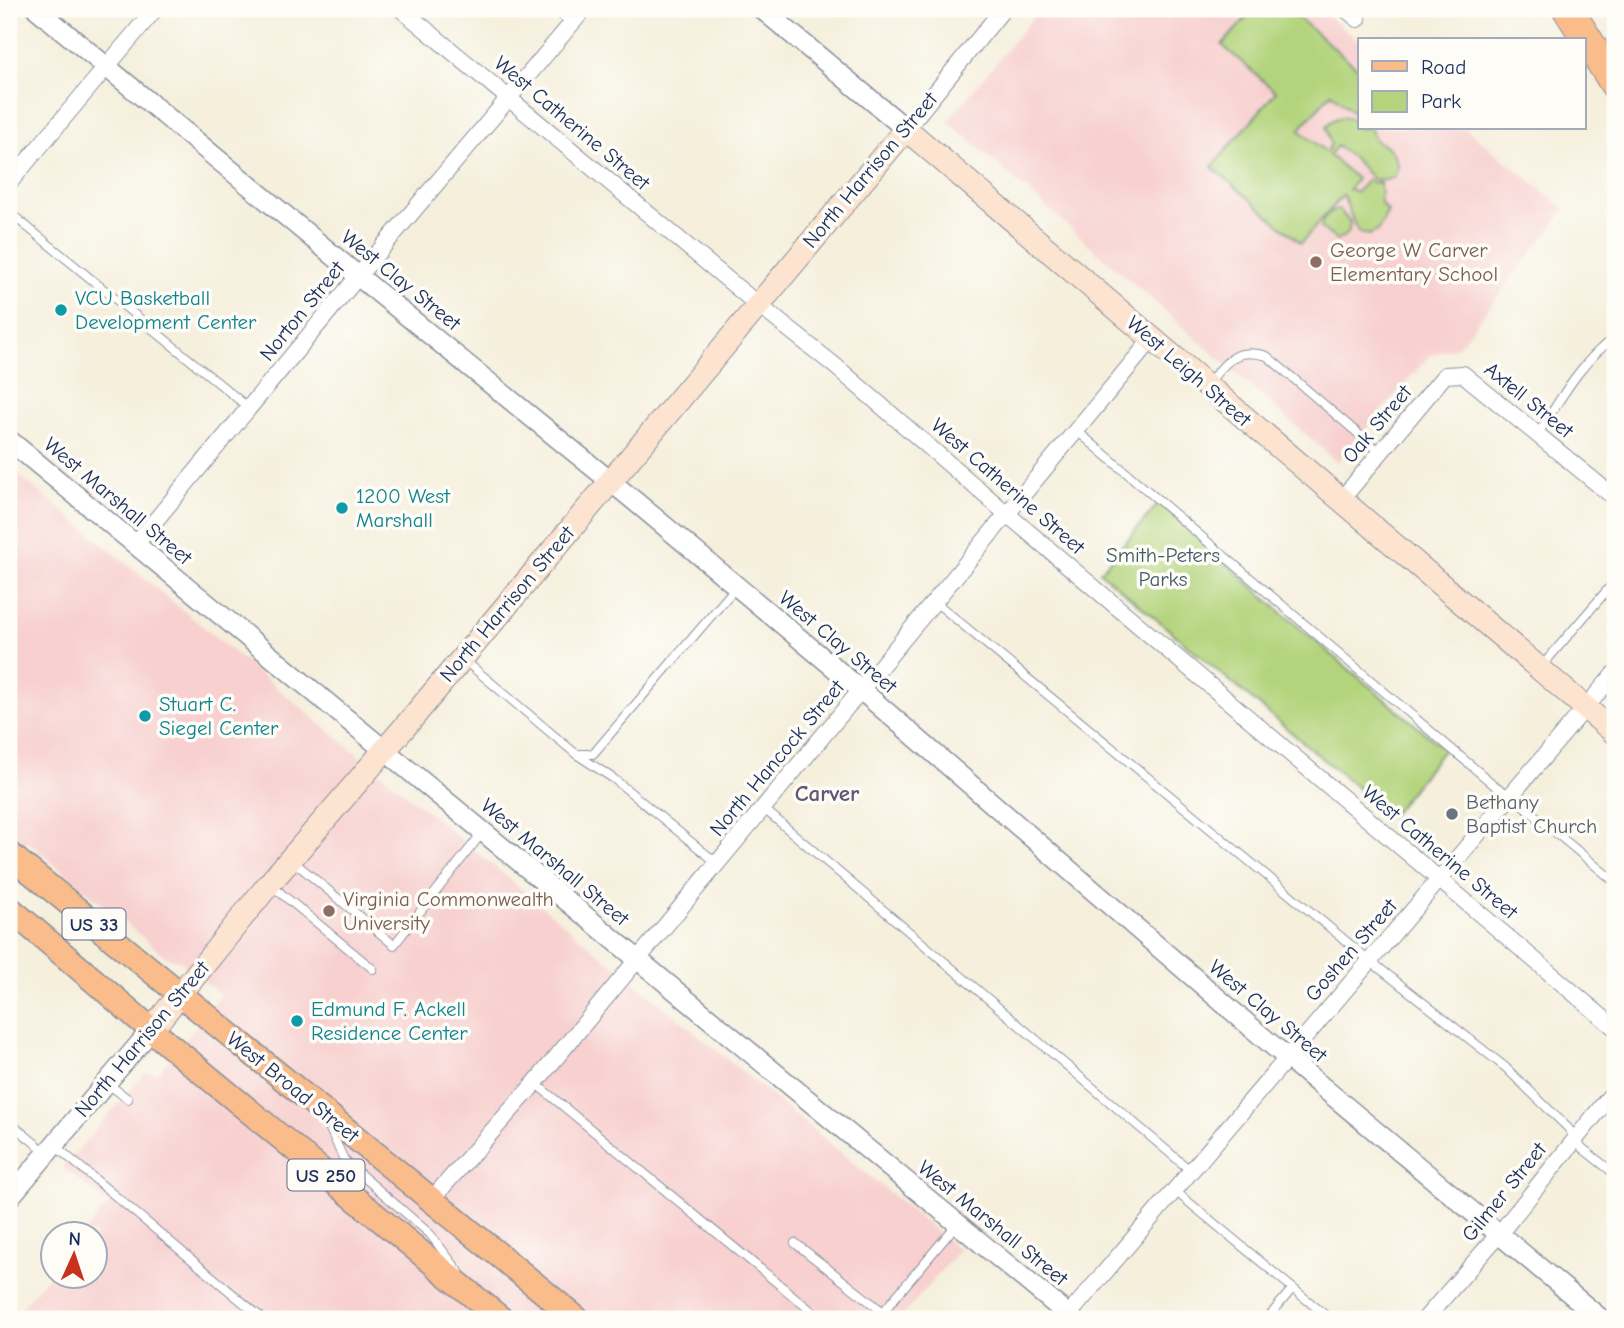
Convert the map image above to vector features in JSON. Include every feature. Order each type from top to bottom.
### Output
[{"type":"highway","points":[[1568,9],[1615,84]]},
{"type":"main road","name":"North Harrison Street","points":[[152,1029],[269,884],[906,129]]},
{"type":"main road","name":"West Leigh Street","points":[[906,129],[1615,733]]},
{"type":"main road","name":"West Broad Street","points":[[9,854],[577,1319]]},
{"type":"main road","name":"US 33","points":[[9,908],[152,1029]]},
{"type":"main road","name":"US 250","points":[[152,1029],[495,1314]]},
{"type":"street","name":"West Clay Street","points":[[37,9],[358,276],[611,480],[1288,1057],[1601,1319]]},
{"type":"street","points":[[9,183],[155,9]]},
{"type":"street","name":"West Catherine Street","points":[[401,9],[834,365],[1615,1028]]},
{"type":"street","name":"Norton Street","points":[[135,545],[584,9]]},
{"type":"street","name":"West Leigh Street","points":[[762,9],[906,129]]},
{"type":"street","name":"North Harrison Street","points":[[906,129],[1003,9]]},
{"type":"street","name":"North Hancock Street","points":[[432,1200],[535,1083],[1152,339]]},
{"type":"street","name":"Axtell Street","points":[[1445,375],[1463,374],[1615,498]]},
{"type":"street","name":"Oak Street","points":[[1341,500],[1445,375]]},
{"type":"street","name":"West Marshall Street","points":[[9,440],[1069,1318]]},
{"type":"street","name":"Goshen Street","points":[[1069,1318],[1174,1190],[1615,673]]},
{"type":"street","name":"North Harrison Street","points":[[9,1198],[152,1029]]},
{"type":"street","name":"Gilmer Street","points":[[1425,1319],[1499,1234],[1615,1090]]},
{"type":"lane","points":[[554,9],[572,24]]},
{"type":"lane","points":[[9,212],[249,408]]},
{"type":"lane","points":[[1538,434],[1577,375],[1601,348],[1615,337]]},
{"type":"lane","points":[[1206,385],[1234,356],[1242,352],[1267,356],[1381,453]]},
{"type":"lane","points":[[1076,430],[1494,785],[1615,882]]},
{"type":"lane","points":[[1539,669],[1615,580]]},
{"type":"lane","points":[[576,754],[593,754],[736,586]]},
{"type":"lane","points":[[934,601],[1369,960],[1505,1067],[1582,1148],[1615,1174]]},
{"type":"lane","points":[[462,658],[576,754],[614,779],[717,863]]},
{"type":"lane","points":[[763,808],[1191,1171]]},
{"type":"lane","points":[[290,859],[394,945],[483,832]]},
{"type":"lane","points":[[269,884],[373,969]]},
{"type":"lane","points":[[107,1083],[128,1099]]},
{"type":"lane","points":[[535,1083],[821,1319]]},
{"type":"lane","points":[[320,1110],[344,1160],[430,1234],[495,1314]]},
{"type":"lane","points":[[9,1122],[50,1149],[253,1316],[263,1319]]},
{"type":"lane","points":[[1174,1190],[1330,1319]]},
{"type":"lane","points":[[877,1319],[957,1224]]},
{"type":"lane","points":[[795,1243],[883,1312]]},
{"type":"lane","points":[[1267,1319],[1292,1289]]},
{"type":"shaded area","name":"George W Carver Elementary School","points":[[1040,9],[1319,9],[1358,40],[1358,130],[1467,130],[1565,209],[1459,346],[1429,356],[1337,462],[948,121]]},
{"type":"shaded area","name":"Virginia Commonwealth University","points":[[9,467],[959,1250],[900,1319],[34,1319],[21,1309],[38,1288],[108,1290],[108,1220],[95,1220],[109,1204],[63,1167],[145,1073],[158,1073],[221,995],[179,960],[166,957],[28,842],[9,865]]},
{"type":"green space","points":[[1254,9],[1288,9],[1358,68],[1358,114],[1331,93],[1299,130],[1326,152],[1331,144],[1326,127],[1337,118],[1347,117],[1358,122],[1358,130],[1371,130],[1376,141],[1393,153],[1398,167],[1394,177],[1380,181],[1372,178],[1337,146],[1329,155],[1357,179],[1348,190],[1356,193],[1368,179],[1373,183],[1380,183],[1381,204],[1388,211],[1378,231],[1369,235],[1360,233],[1343,195],[1301,243],[1212,167],[1276,92],[1222,45]]},
{"type":"green space","points":[[1338,209],[1350,222],[1347,233],[1337,240],[1321,228],[1327,216]]},
{"type":"green space","name":"Smith-Peters Parks","points":[[1159,503],[1282,613],[1444,749],[1391,816],[1100,572]]},
{"type":"place","name":"George W Carver Elementary School","points":[[1316,262]]},
{"type":"place","name":"VCU Basketball Development Center","points":[[61,310]]},
{"type":"place","name":"1200 West Marshall","points":[[342,508]]},
{"type":"place","name":"Stuart C. Siegel Center","points":[[145,716]]},
{"type":"place","name":"Bethany Baptist Church","points":[[1452,814]]},
{"type":"place","name":"Virginia Commonwealth University","points":[[329,911]]},
{"type":"place","name":"Edmund F. Ackell Residence Center","points":[[297,1021]]},
{"type":"district","name":"Carver","points":[[827,793]]}]
